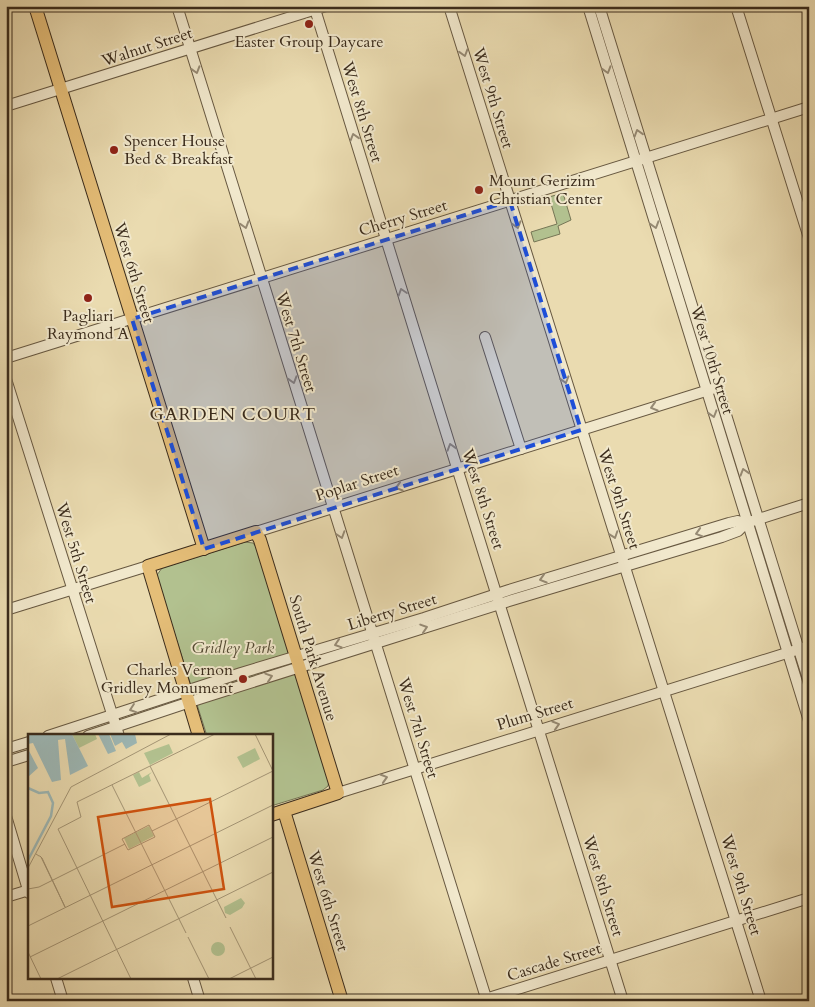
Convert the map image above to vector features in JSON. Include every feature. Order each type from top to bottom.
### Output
[{"type":"main road","name":"West 6th Street","points":[[34,6],[204,549]]},
{"type":"main road","name":"Poplar Street","points":[[148,566],[256,532]]},
{"type":"main road","name":"South Park Avenue","points":[[256,532],[338,792]]},
{"type":"main road","points":[[148,566],[199,734]]},
{"type":"main road","name":"Plum Street","points":[[277,813],[338,792]]},
{"type":"main road","name":"West 6th Street","points":[[277,813],[342,1001]]},
{"type":"street","name":"West 7th Street","points":[[177,6],[332,508],[415,769],[484,1000]]},
{"type":"street","name":"Walnut Street","points":[[6,106],[314,8],[326,6]]},
{"type":"street","name":"West 9th Street","points":[[449,6],[761,1001]]},
{"type":"street","name":"West 10th Street","points":[[588,6],[605,45],[640,160],[670,276],[809,722]]},
{"type":"street","name":"West 10th Street","points":[[599,6],[605,45]]},
{"type":"street","points":[[736,6],[809,238]]},
{"type":"street","name":"West 8th Street","points":[[314,8],[624,1001]]},
{"type":"street","name":"Cherry Street","points":[[6,358],[809,108]]},
{"type":"street","name":"West 10th Street","points":[[640,160],[681,272],[758,519],[804,647],[809,682]]},
{"type":"street","points":[[670,276],[681,272]]},
{"type":"street","points":[[485,337],[520,449]]},
{"type":"street","name":"West 5th Street","points":[[6,379],[117,731]]},
{"type":"street","name":"Poplar Street","points":[[256,532],[717,388]]},
{"type":"street","name":"Liberty Street","points":[[54,734],[112,715],[188,697],[373,638],[424,618],[498,599],[624,561],[738,531],[746,522],[809,503]]},
{"type":"street","name":"Poplar Street","points":[[6,610],[148,566]]},
{"type":"street","name":"Plum Street","points":[[338,792],[804,647]]},
{"type":"street","name":"Liberty Street","points":[[100,734],[117,731],[188,697]]},
{"type":"street","points":[[6,749],[28,742]]},
{"type":"street","points":[[6,762],[28,755]]},
{"type":"street","points":[[6,816],[28,891],[6,897]]},
{"type":"street","name":"Cascade Street","points":[[484,1000],[809,898]]},
{"type":"street","points":[[57,980],[63,1001]]},
{"type":"street","points":[[194,980],[200,1001]]},
{"type":"highlighted area","points":[[510,201],[581,430],[204,549],[132,319]]},
{"type":"green space","points":[[563,193],[571,220],[558,226],[560,234],[534,242],[531,232],[557,224],[549,197]]},
{"type":"green space","name":"Gridley Park","points":[[245,542],[253,543],[256,547],[329,781],[328,786],[323,790],[272,806],[272,734],[206,734],[157,578],[162,568]]},
{"type":"place","name":"Easter Group Daycare","points":[[309,24]]},
{"type":"place","name":"Spencer House Bed & Breakfast","points":[[114,150]]},
{"type":"place","name":"Mount Gerizim Christian Center","points":[[479,190]]},
{"type":"place","name":"Pagliari Raymond A","points":[[88,298]]},
{"type":"place","name":"Charles Vernon Gridley Monument","points":[[243,679]]},
{"type":"district","name":"GARDEN COURT","points":[[233,414]]}]
